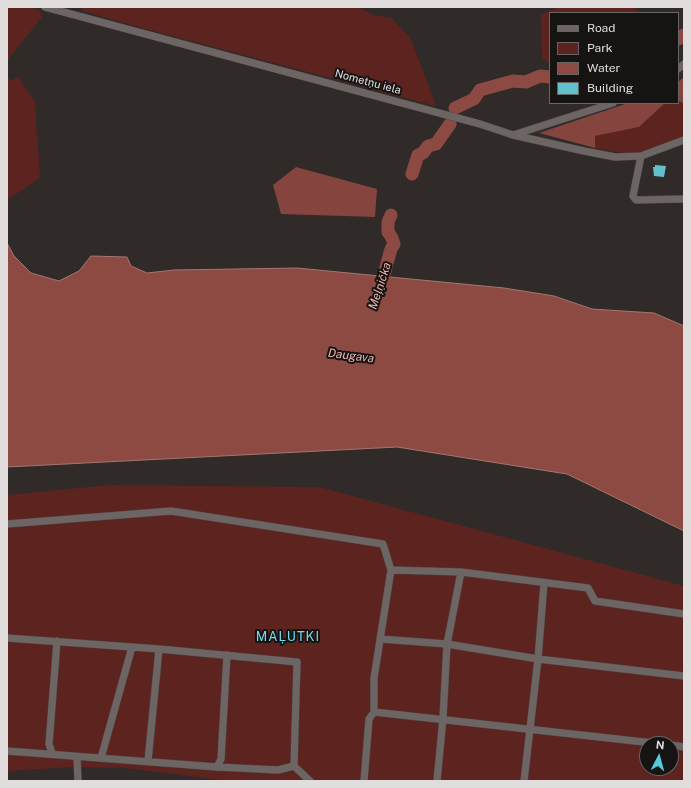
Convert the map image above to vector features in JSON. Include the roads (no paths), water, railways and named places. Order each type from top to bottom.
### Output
[{"type":"street","name":"Nometņu iela","points":[[45,7],[60,9],[138,33],[480,124],[513,135],[610,156],[641,156],[684,140]]},
{"type":"street","points":[[513,135],[610,104]]},
{"type":"street","points":[[641,156],[633,196],[636,200],[684,200]]},
{"type":"street","points":[[7,524],[171,511],[383,544],[391,570],[374,678],[374,712],[369,719],[364,781]]},
{"type":"street","points":[[391,570],[461,572],[588,588],[595,601],[684,614]]},
{"type":"street","points":[[437,781],[443,718],[447,644],[461,572]]},
{"type":"street","points":[[524,781],[538,659],[544,583]]},
{"type":"street","points":[[7,638],[158,649],[297,662],[294,766],[310,781]]},
{"type":"street","points":[[380,639],[447,644],[538,659],[684,676]]},
{"type":"street","points":[[52,753],[49,744],[57,641]]},
{"type":"street","points":[[101,758],[132,647]]},
{"type":"street","points":[[148,762],[158,649]]},
{"type":"street","points":[[217,767],[221,759],[227,655]]},
{"type":"street","points":[[374,712],[443,718],[639,741]]},
{"type":"street","points":[[7,751],[52,753],[77,757],[217,767],[278,770],[294,766]]},
{"type":"street","points":[[77,757],[78,781]]},
{"type":"water","name":"Daugava","points":[[7,243],[14,256],[31,273],[59,281],[79,271],[91,256],[127,257],[131,266],[147,273],[174,270],[297,268],[504,288],[554,296],[592,309],[654,313],[684,326],[684,531],[567,474],[397,447],[7,467]]},
{"type":"waterway","name":"Meļņička","points":[[679,38],[684,35]]},
{"type":"waterway","name":"Meļņička","points":[[455,108],[474,99],[480,90],[513,81],[526,82],[540,76],[549,77]]},
{"type":"waterway","name":"Meļņička","points":[[412,174],[418,155],[423,153],[428,146],[436,144],[450,124]]},
{"type":"waterway","name":"Meļņička","points":[[379,292],[391,249],[394,244],[388,232],[388,222],[391,215]]},
{"type":"district","name":"MAĻUTKI","points":[[288,637]]}]
